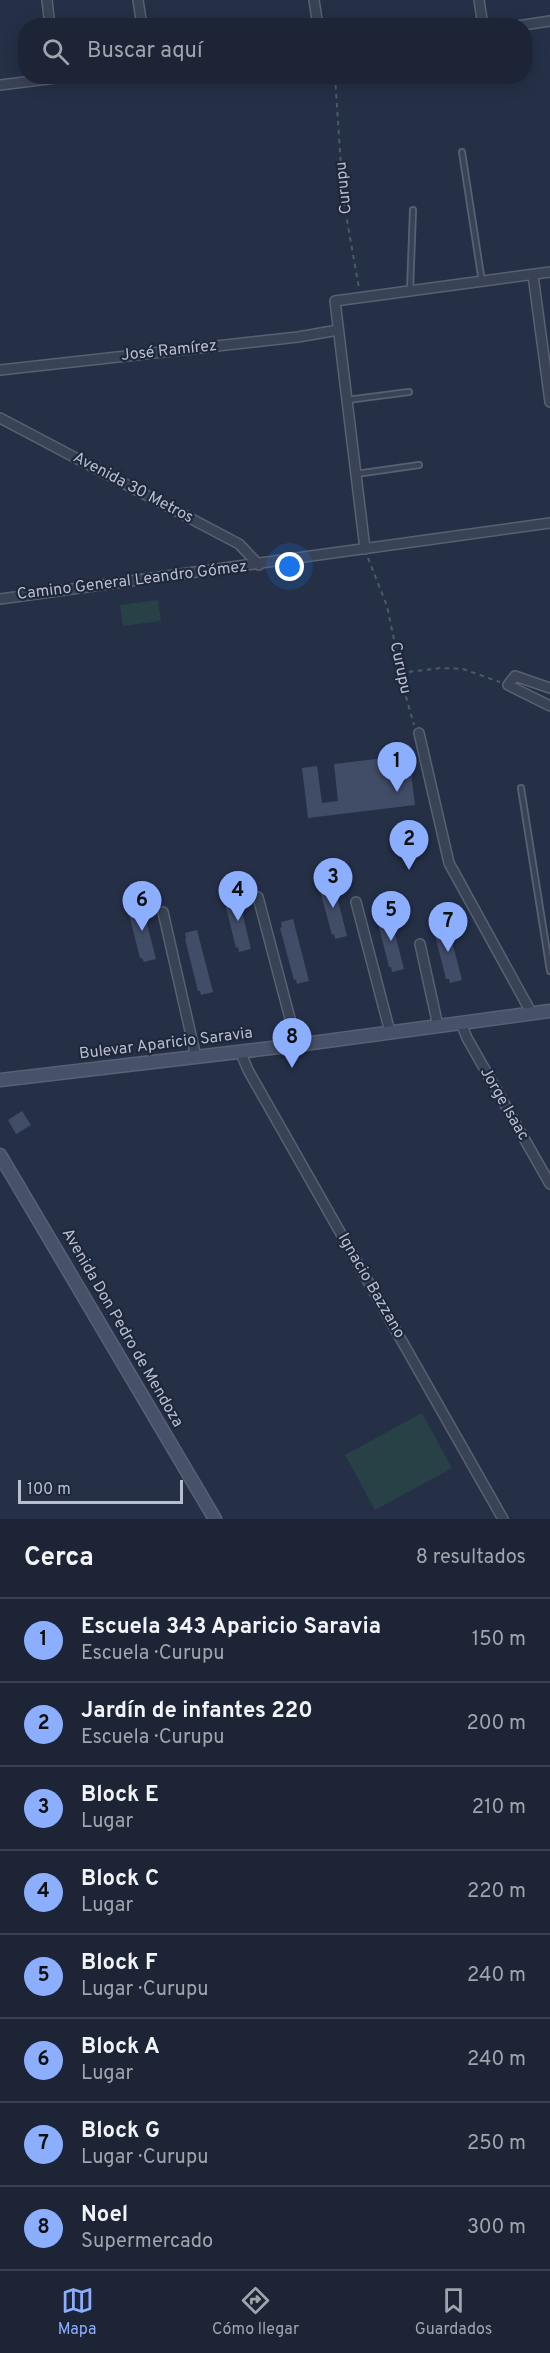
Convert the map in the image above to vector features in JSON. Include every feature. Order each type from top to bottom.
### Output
[{"type":"street","points":[[47,0],[49,18]]},
{"type":"street","points":[[138,0],[141,18]]},
{"type":"street","points":[[314,0],[317,18]]},
{"type":"street","points":[[479,0],[482,18]]},
{"type":"street","points":[[532,24],[550,21]]},
{"type":"street","points":[[0,85],[18,82]]},
{"type":"street","points":[[365,549],[335,301],[550,272]]},
{"type":"street","points":[[533,275],[550,402]]},
{"type":"street","name":"José Ramírez","points":[[0,370],[298,337],[338,330]]},
{"type":"street","name":"Avenida 30 Metros","points":[[0,418],[239,544],[259,565]]},
{"type":"street","name":"Camino General Leandro Gómez","points":[[0,598],[259,565],[550,524]]},
{"type":"street","points":[[550,688],[515,676],[508,685],[550,706]]},
{"type":"street","points":[[419,733],[449,863],[532,1014]]},
{"type":"street","points":[[258,897],[297,1045]]},
{"type":"street","points":[[356,902],[390,1032]]},
{"type":"street","points":[[163,912],[196,1057]]},
{"type":"street","points":[[420,944],[438,1026]]},
{"type":"street","name":"Bulevar Aparicio Saravia","points":[[0,1080],[297,1045],[550,1011]]},
{"type":"street","name":"Jorge Isaac","points":[[461,1023],[467,1038],[550,1184]]},
{"type":"street","name":"Ignacio Bazzano","points":[[240,1051],[248,1070],[503,1519]]},
{"type":"street","name":"Avenida Don Pedro de Mendoza","points":[[0,1155],[215,1519]]},
{"type":"lane","points":[[462,152],[482,282]]},
{"type":"lane","points":[[410,291],[413,210]]},
{"type":"lane","points":[[347,400],[409,392]]},
{"type":"lane","points":[[356,474],[419,465]]},
{"type":"lane","points":[[521,788],[550,971]]},
{"type":"path","name":"Curupu","points":[[336,84],[344,198],[361,298]]},
{"type":"path","name":"Curupu","points":[[365,549],[387,606],[412,721],[419,733]]},
{"type":"path","points":[[400,673],[441,668],[463,669],[508,685]]},
{"type":"green space","points":[[158,600],[161,621],[123,626],[120,605]]},
{"type":"green space","points":[[422,1413],[452,1468],[375,1510],[345,1455]]},
{"type":"building","points":[[409,755],[415,805],[308,818],[302,768],[317,766],[322,803],[338,801],[334,764]]},
{"type":"building","points":[[331,874],[347,936],[335,939],[318,883],[320,882],[319,877]]},
{"type":"building","points":[[236,887],[251,949],[239,952],[238,947],[236,948],[223,895],[225,894],[223,890]]},
{"type":"building","points":[[140,897],[156,959],[144,962],[140,958],[127,906],[129,905],[128,900]]},
{"type":"building","points":[[388,907],[404,969],[392,972],[376,915],[378,914],[376,910]]},
{"type":"building","points":[[446,918],[462,980],[450,983],[449,979],[446,979],[433,927],[435,926],[434,921]]},
{"type":"building","points":[[293,919],[309,981],[297,984],[280,928],[282,927],[281,922]]},
{"type":"building","points":[[197,930],[213,992],[201,995],[185,939],[185,933]]},
{"type":"building","points":[[22,1111],[31,1125],[16,1134],[8,1120]]},
{"type":"place","name":"Escuela 343 Aparicio Saravia","points":[[397,792]]},
{"type":"place","name":"Jardín de infantes 220","points":[[409,870]]},
{"type":"place","name":"Block E","points":[[333,908]]},
{"type":"place","name":"Block C","points":[[238,921]]},
{"type":"place","name":"Block A","points":[[142,931]]},
{"type":"place","name":"Block F","points":[[391,941]]},
{"type":"place","name":"Block G","points":[[448,952]]},
{"type":"place","name":"Noel","points":[[292,1068]]}]
